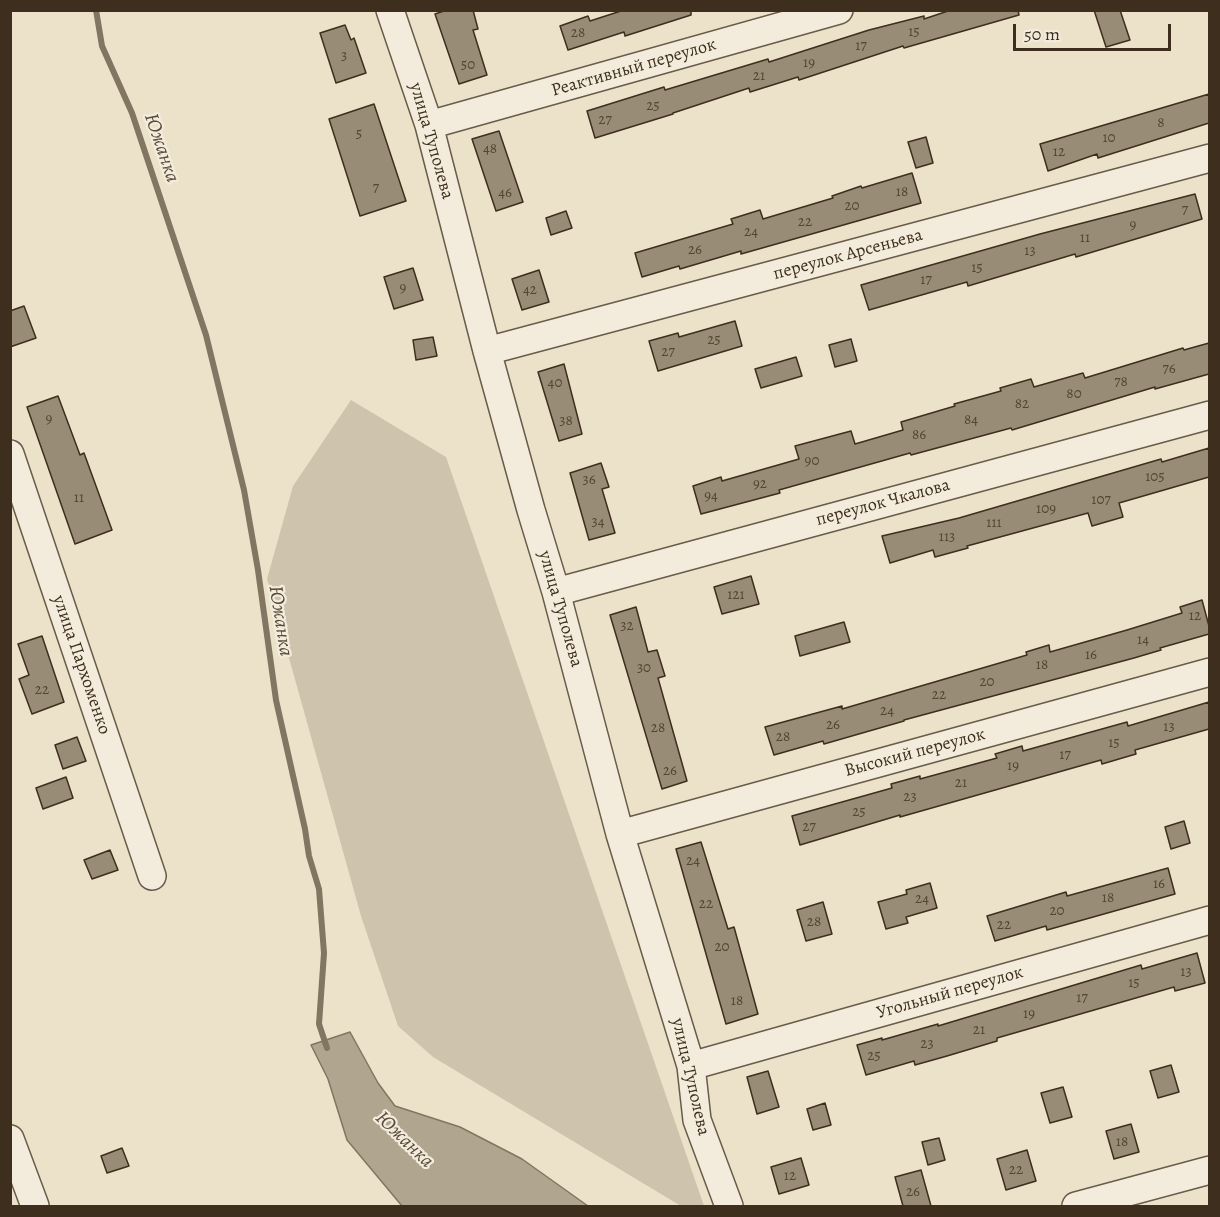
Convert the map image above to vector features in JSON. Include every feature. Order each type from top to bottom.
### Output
[{"type":"street","name":"улица Туполева","points":[[390,10],[429,125],[487,351],[556,592],[620,834],[691,1066],[697,1120],[729,1206]]},
{"type":"street","name":"Реактивный переулок","points":[[429,125],[839,10]]},
{"type":"street","name":"переулок Арсеньева","points":[[487,351],[1209,158]]},
{"type":"street","name":"переулок Чкалова","points":[[556,592],[1209,414]]},
{"type":"street","name":"улица Пархоменко","points":[[10,454],[152,876]]},
{"type":"street","name":"Высокий переулок","points":[[620,834],[1209,672]]},
{"type":"street","name":"Угольный переулок","points":[[691,1066],[1209,920]]},
{"type":"street","points":[[10,1139],[35,1206]]},
{"type":"street","points":[[1076,1206],[1209,1170]]},
{"type":"shaded area","points":[[351,400],[446,457],[704,1206],[681,1206],[433,1057],[398,1026],[361,916],[267,579],[293,486]]},
{"type":"water","points":[[350,1032],[378,1083],[395,1106],[460,1127],[522,1159],[588,1206],[402,1206],[347,1140],[328,1079],[311,1045]]},
{"type":"building","points":[[447,10],[473,10],[478,29],[473,30],[487,75],[459,84],[435,14]]},
{"type":"building","points":[[624,10],[691,10],[691,15],[625,36],[624,32],[568,50],[560,26],[588,16],[590,21]]},
{"type":"building","points":[[951,10],[1018,10],[1019,15],[904,48],[903,46],[799,80],[798,77],[750,92],[749,88],[595,138],[587,111],[664,87],[665,90],[768,59],[769,62],[869,30],[924,16],[924,19]]},
{"type":"building","points":[[1094,10],[1120,10],[1130,40],[1106,47]]},
{"type":"building","points":[[345,25],[351,40],[354,38],[366,73],[336,83],[320,33]]},
{"type":"building","points":[[1209,94],[1209,123],[1098,158],[1097,154],[1048,171],[1040,144]]},
{"type":"building","points":[[374,104],[406,201],[360,216],[329,119]]},
{"type":"building","points":[[499,131],[523,202],[496,211],[472,139]]},
{"type":"building","points":[[926,137],[933,163],[916,168],[908,142]]},
{"type":"building","points":[[912,173],[921,203],[741,254],[741,251],[680,269],[679,266],[642,277],[635,253],[733,224],[731,219],[760,210],[763,219],[833,198],[832,196],[861,186],[862,188]]},
{"type":"building","points":[[1195,194],[1202,219],[1076,257],[1075,254],[968,286],[967,282],[869,310],[861,285],[1040,234]]},
{"type":"building","points":[[566,211],[572,228],[551,235],[546,218]]},
{"type":"building","points":[[413,268],[423,300],[394,309],[384,277]]},
{"type":"building","points":[[539,270],[549,302],[522,310],[512,279]]},
{"type":"building","points":[[24,306],[36,338],[10,347],[10,311]]},
{"type":"building","points":[[735,321],[742,346],[658,371],[649,341],[678,333],[679,337]]},
{"type":"building","points":[[433,337],[437,356],[416,360],[413,340]]},
{"type":"building","points":[[851,339],[857,361],[835,367],[829,345]]},
{"type":"building","points":[[1209,343],[1209,374],[1155,389],[1155,387],[1012,430],[1011,428],[911,455],[910,453],[779,490],[780,493],[701,514],[693,486],[721,477],[722,481],[799,459],[795,446],[851,431],[855,444],[903,430],[901,422],[1001,391],[1000,388],[1031,379],[1034,387],[1083,373],[1085,378],[1183,348],[1184,350]]},
{"type":"building","points":[[796,357],[802,376],[761,388],[755,369]]},
{"type":"building","points":[[564,364],[582,434],[559,441],[538,372]]},
{"type":"building","points":[[58,396],[80,455],[84,453],[112,530],[75,544],[27,407]]},
{"type":"building","points":[[1209,448],[1209,477],[1119,503],[1123,517],[1092,526],[1088,513],[935,557],[933,550],[890,563],[882,536],[959,518],[1161,459],[1162,462]]},
{"type":"building","points":[[601,463],[609,487],[602,489],[615,533],[589,540],[570,473]]},
{"type":"building","points":[[751,576],[759,604],[722,614],[714,587]]},
{"type":"building","points":[[1202,600],[1209,634],[1134,658],[824,744],[823,741],[774,755],[765,727],[842,706],[842,709],[1027,655],[1026,652],[1049,645],[1050,652],[1127,630],[1182,613],[1180,607]]},
{"type":"building","points":[[636,607],[648,652],[657,650],[665,676],[658,678],[687,781],[662,789],[610,615]]},
{"type":"building","points":[[844,622],[850,642],[800,656],[795,636]]},
{"type":"building","points":[[42,636],[64,702],[32,714],[19,679],[29,675],[18,644]]},
{"type":"building","points":[[1209,702],[1209,729],[1135,750],[1136,754],[1102,764],[1101,760],[800,845],[792,816],[892,788],[891,784],[920,776],[920,779],[997,758],[995,754],[1022,746],[1023,751],[1127,722],[1128,726]]},
{"type":"building","points":[[77,737],[86,761],[63,769],[55,745]]},
{"type":"building","points":[[66,777],[73,798],[43,809],[36,788]]},
{"type":"building","points":[[1184,821],[1190,843],[1171,849],[1165,827]]},
{"type":"building","points":[[701,842],[728,929],[734,927],[758,1014],[726,1024],[676,849]]},
{"type":"building","points":[[110,850],[118,870],[92,879],[84,860]]},
{"type":"building","points":[[1168,868],[1175,894],[1047,930],[1046,926],[995,941],[987,916],[1066,892],[1067,896]]},
{"type":"building","points":[[930,883],[937,908],[906,917],[908,923],[886,929],[878,902],[907,894],[906,890]]},
{"type":"building","points":[[823,902],[832,934],[806,941],[797,910]]},
{"type":"building","points":[[1197,953],[1205,983],[1175,991],[1174,987],[997,1038],[997,1041],[947,1056],[915,1065],[914,1061],[866,1075],[857,1045],[938,1024],[938,1026],[1141,965],[1142,969]]},
{"type":"building","points":[[1171,1065],[1179,1092],[1158,1098],[1150,1071]]},
{"type":"building","points":[[768,1071],[779,1107],[757,1114],[747,1077]]},
{"type":"building","points":[[1063,1087],[1072,1117],[1050,1123],[1041,1093]]},
{"type":"building","points":[[825,1103],[831,1125],[813,1130],[807,1109]]},
{"type":"building","points":[[1131,1124],[1139,1152],[1114,1159],[1106,1131]]},
{"type":"building","points":[[939,1138],[945,1160],[928,1165],[922,1142]]},
{"type":"building","points":[[122,1148],[129,1166],[107,1173],[101,1156]]},
{"type":"building","points":[[1027,1150],[1036,1181],[1006,1190],[997,1159]]},
{"type":"building","points":[[801,1158],[809,1185],[779,1194],[771,1167]]},
{"type":"building","points":[[921,1170],[931,1206],[903,1206],[895,1177]]},
{"type":"waterway","name":"Южанка","points":[[96,10],[102,46],[132,113],[206,335],[244,490],[276,700],[309,856],[319,889],[324,953],[319,1024],[327,1048]]}]
